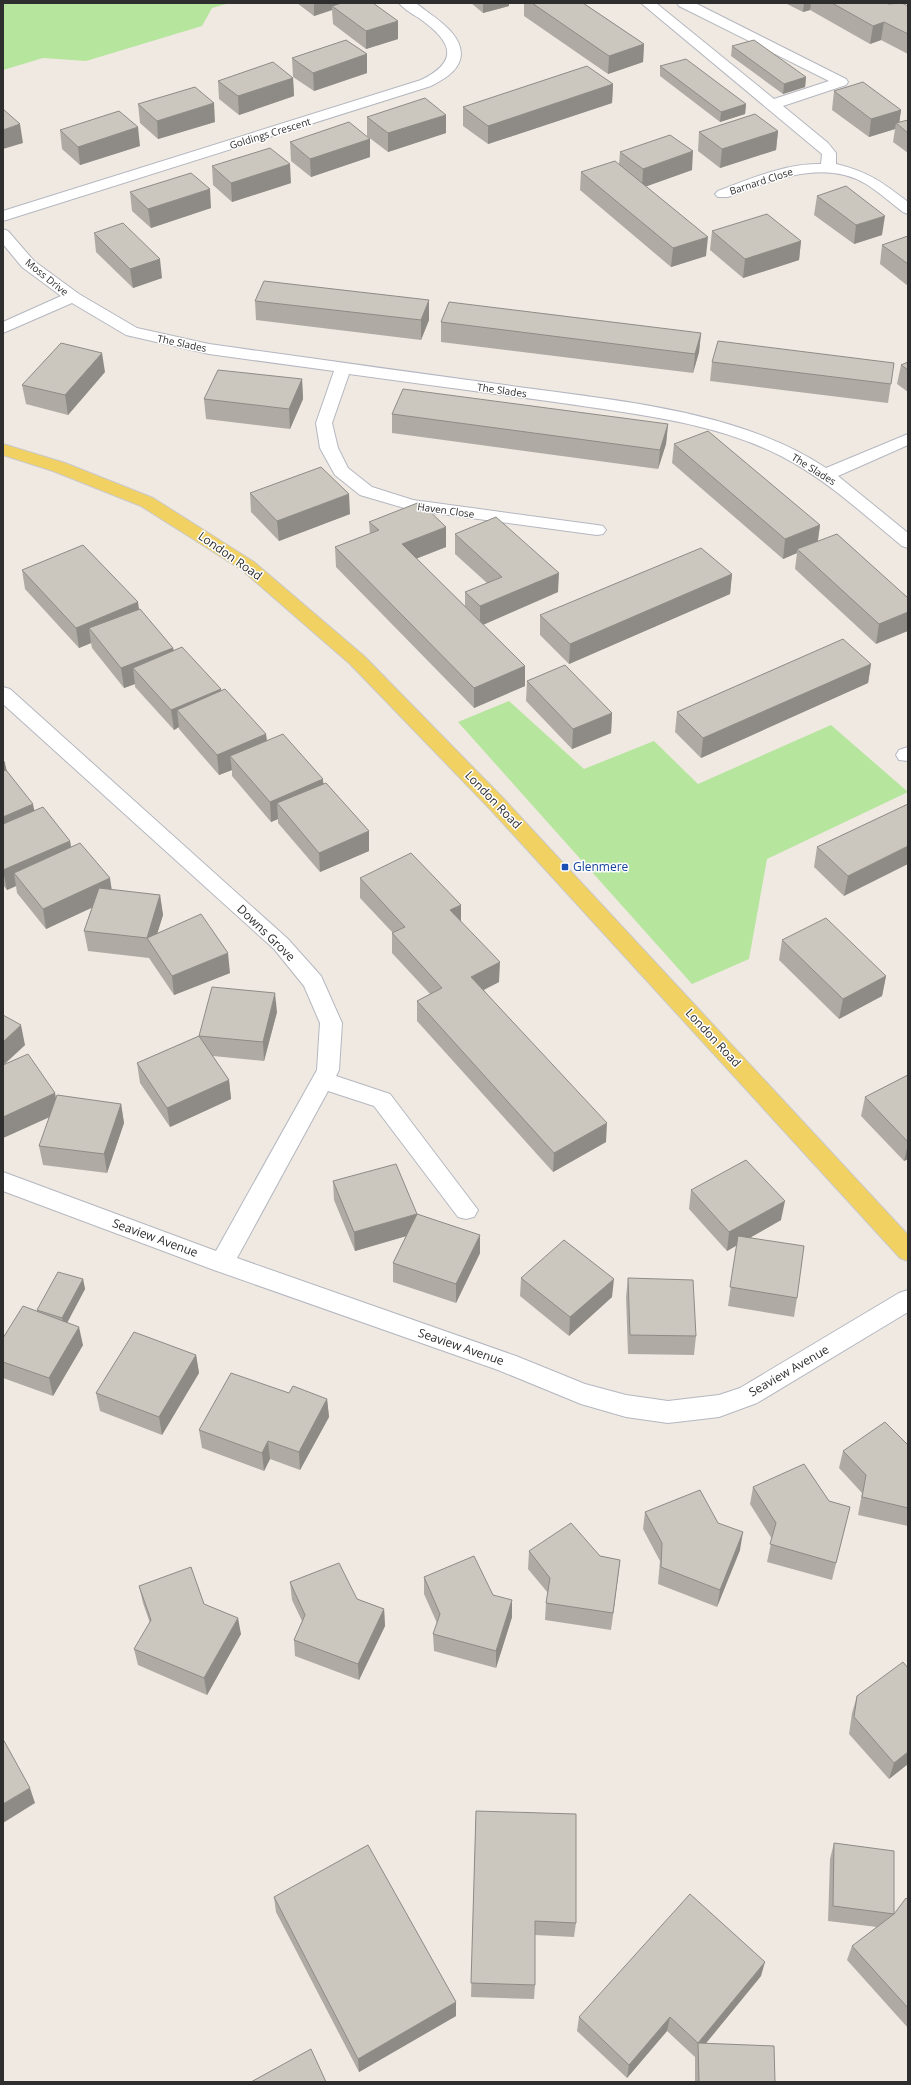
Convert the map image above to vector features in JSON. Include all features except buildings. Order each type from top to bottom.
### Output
[{"type":"main road","name":"London Road","points":[[3,449],[59,467],[147,502],[248,566],[357,660],[496,803],[908,1251]]},
{"type":"street","name":"Goldings Crescent","points":[[3,216],[426,83],[445,72],[454,60],[454,46],[444,31],[406,3]]},
{"type":"street","points":[[648,3],[823,146],[829,153],[828,168]]},
{"type":"street","points":[[684,3],[841,82],[771,105]]},
{"type":"street","name":"Barnard Close","points":[[722,194],[785,171],[808,168],[828,168],[848,171],[870,181],[908,209]]},
{"type":"street","name":"Moss Drive","points":[[3,234],[28,264],[73,297]]},
{"type":"street","name":"Moss Drive","points":[[3,328],[54,304],[73,297]]},
{"type":"street","name":"The Slades","points":[[73,297],[132,332],[209,349],[652,411],[698,423],[778,449],[826,475],[908,542]]},
{"type":"street","name":"Haven Close","points":[[343,368],[324,423],[329,448],[341,471],[366,491],[411,505],[597,530]]},
{"type":"street","points":[[826,475],[908,438]]},
{"type":"street","name":"Downs Grove","points":[[3,693],[281,944],[313,982],[331,1023],[328,1070],[222,1262]]},
{"type":"street","points":[[322,1080],[382,1100],[466,1210]]},
{"type":"street","name":"Seaview Avenue","points":[[3,1181],[222,1262],[507,1363],[581,1393],[626,1406],[668,1412],[719,1406],[748,1396],[908,1300]]},
{"type":"green space","points":[[3,3],[230,3],[212,8],[202,26],[86,61],[43,58],[3,70]]},
{"type":"green space","points":[[509,701],[584,769],[654,741],[698,784],[831,725],[908,792],[767,859],[749,959],[692,984],[458,722]]},
{"type":"place","name":"Glenmere","points":[[565,867]]}]
